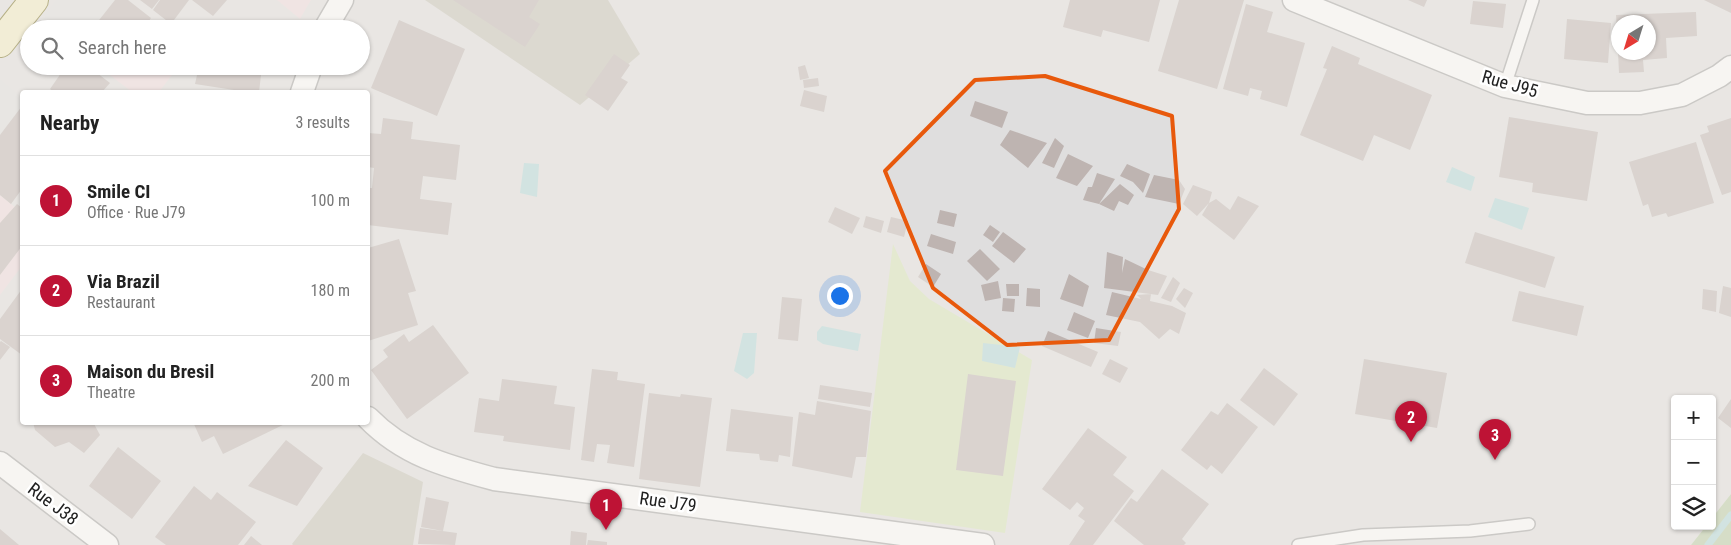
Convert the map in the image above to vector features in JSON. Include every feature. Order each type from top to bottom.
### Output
[{"type":"main road","points":[[0,43],[34,0]]},
{"type":"street","points":[[330,20],[342,0]]},
{"type":"street","name":"Rue J95","points":[[1294,0],[1505,86],[1587,102],[1640,103],[1682,95],[1720,76],[1731,67]]},
{"type":"street","points":[[303,90],[308,75]]},
{"type":"street","name":"Rue J79","points":[[370,420],[412,452],[445,466],[494,479],[983,545]]},
{"type":"street","name":"Rue J38","points":[[0,463],[106,545]]},
{"type":"lane","points":[[1505,86],[1533,0]]},
{"type":"lane","points":[[1298,545],[1363,535],[1470,531],[1530,524]]},
{"type":"highlighted area","points":[[1045,76],[1172,116],[1179,209],[1109,340],[1007,345],[933,288],[885,171],[975,80]]},
{"type":"shaded area","points":[[0,0],[1731,0],[1731,494],[1716,513],[1716,395],[1671,395],[1671,530],[1703,530],[1691,545],[0,545]]},
{"type":"shaded area","points":[[57,0],[115,0],[99,20],[41,20]]},
{"type":"shaded area","points":[[277,0],[311,0],[300,19]]},
{"type":"shaded area","points":[[425,0],[608,0],[640,54],[580,105]]},
{"type":"shaded area","points":[[110,75],[172,75],[161,90],[129,90]]},
{"type":"shaded area","points":[[0,80],[20,96],[20,109],[0,135]]},
{"type":"shaded area","points":[[0,195],[20,211],[20,269],[0,295]]},
{"type":"shaded area","points":[[363,453],[423,482],[413,545],[293,545],[292,544]]},
{"type":"green space","points":[[893,244],[910,281],[929,299],[1032,360],[1005,533],[860,512]]},
{"type":"green space","points":[[1731,494],[1731,545],[1691,545],[1703,530],[1716,530],[1716,513]]},
{"type":"water","points":[[524,163],[539,164],[537,197],[520,193]]},
{"type":"water","points":[[1452,167],[1475,177],[1471,191],[1446,182]]},
{"type":"water","points":[[1495,198],[1529,208],[1522,230],[1488,217]]},
{"type":"water","points":[[822,326],[861,334],[858,351],[823,344],[817,340],[817,332]]},
{"type":"water","points":[[743,333],[757,333],[754,373],[747,379],[734,371]]},
{"type":"water","points":[[983,343],[1020,347],[1015,368],[982,361]]},
{"type":"building","points":[[115,0],[128,0],[151,18],[150,20],[99,20]]},
{"type":"building","points":[[140,0],[159,0],[152,9]]},
{"type":"building","points":[[160,0],[189,0],[174,20],[166,20],[153,10]]},
{"type":"building","points":[[192,0],[227,0],[213,16]]},
{"type":"building","points":[[453,0],[539,0],[529,17],[540,24],[525,47]]},
{"type":"building","points":[[1070,0],[1160,0],[1149,42],[1103,30],[1101,37],[1063,27]]},
{"type":"building","points":[[1179,0],[1244,0],[1217,89],[1158,71]]},
{"type":"building","points":[[1408,0],[1427,0],[1424,7]]},
{"type":"building","points":[[1704,0],[1731,0],[1731,13]]},
{"type":"building","points":[[1473,1],[1506,4],[1503,28],[1470,24]]},
{"type":"building","points":[[1246,4],[1273,12],[1267,32],[1305,43],[1287,107],[1260,99],[1262,91],[1250,88],[1248,96],[1223,89]]},
{"type":"building","points":[[1696,12],[1697,36],[1666,38],[1667,58],[1656,59],[1656,15],[1616,15]]},
{"type":"building","points":[[1567,19],[1611,23],[1608,63],[1564,59]]},
{"type":"building","points":[[399,20],[465,49],[437,116],[371,88]]},
{"type":"building","points":[[1332,46],[1360,58],[1358,64],[1432,95],[1410,150],[1374,135],[1363,161],[1300,135],[1327,69],[1323,68]]},
{"type":"building","points":[[614,54],[630,65],[621,78],[628,82],[608,111],[585,95]]},
{"type":"building","points":[[1618,60],[1643,60],[1644,72],[1619,73]]},
{"type":"building","points":[[805,65],[809,78],[800,80],[798,67]]},
{"type":"building","points":[[60,75],[100,75],[110,83],[104,90],[50,89]]},
{"type":"building","points":[[197,75],[261,75],[259,90],[234,90],[195,84]]},
{"type":"building","points":[[818,78],[819,86],[804,88],[803,80]]},
{"type":"building","points":[[804,90],[827,96],[824,112],[800,106]]},
{"type":"building","points":[[975,101],[1008,112],[1002,128],[970,116]]},
{"type":"building","points":[[20,109],[20,192],[11,204],[0,195],[0,135]]},
{"type":"building","points":[[1509,117],[1598,132],[1587,201],[1532,192],[1533,183],[1499,177]]},
{"type":"building","points":[[383,118],[413,122],[411,139],[460,145],[456,180],[423,176],[420,199],[452,203],[448,235],[370,225],[370,188],[372,188],[374,168],[370,167],[370,133],[381,134]]},
{"type":"building","points":[[1731,118],[1731,192],[1722,195],[1700,135],[1709,132],[1707,126]]},
{"type":"building","points":[[1010,130],[1047,143],[1028,168],[1000,145]]},
{"type":"building","points":[[1055,138],[1064,146],[1054,168],[1042,163]]},
{"type":"building","points":[[1696,142],[1714,203],[1668,217],[1666,213],[1652,217],[1648,204],[1643,206],[1629,162]]},
{"type":"building","points":[[1068,154],[1093,166],[1077,186],[1056,178]]},
{"type":"building","points":[[1127,164],[1150,174],[1143,193],[1133,182],[1120,176]]},
{"type":"building","points":[[1097,173],[1115,179],[1099,204],[1083,200],[1088,187],[1092,187]]},
{"type":"building","points":[[1154,175],[1179,180],[1185,189],[1179,204],[1145,197]]},
{"type":"building","points":[[1120,184],[1134,195],[1128,205],[1119,201],[1114,211],[1099,204]]},
{"type":"building","points":[[1193,185],[1212,192],[1209,203],[1197,216],[1183,204]]},
{"type":"building","points":[[1238,196],[1259,206],[1234,240],[1202,215],[1209,203],[1216,199],[1230,210]]},
{"type":"building","points":[[17,204],[20,206],[20,249],[0,275],[0,223]]},
{"type":"building","points":[[835,207],[860,218],[852,234],[828,222]]},
{"type":"building","points":[[940,210],[957,214],[954,227],[937,223]]},
{"type":"building","points":[[866,216],[884,221],[881,233],[863,227]]},
{"type":"building","points":[[891,217],[908,221],[904,237],[887,232]]},
{"type":"building","points":[[990,225],[1000,232],[993,242],[983,235]]},
{"type":"building","points":[[1003,232],[1026,249],[1014,263],[992,246]]},
{"type":"building","points":[[1475,232],[1555,257],[1545,288],[1465,263]]},
{"type":"building","points":[[931,234],[956,242],[953,254],[927,246]]},
{"type":"building","points":[[399,239],[416,291],[408,293],[418,325],[370,340],[370,247]]},
{"type":"building","points":[[980,249],[1000,269],[987,281],[967,261]]},
{"type":"building","points":[[1107,252],[1123,257],[1122,273],[1125,259],[1148,270],[1167,276],[1158,295],[1104,288]]},
{"type":"building","points":[[926,264],[941,274],[933,287],[918,277]]},
{"type":"building","points":[[1069,274],[1089,286],[1083,307],[1060,299]]},
{"type":"building","points":[[1173,277],[1180,283],[1171,302],[1161,298]]},
{"type":"building","points":[[998,281],[1001,298],[985,301],[981,285]]},
{"type":"building","points":[[1006,284],[1019,284],[1019,296],[1007,296]]},
{"type":"building","points":[[1723,286],[1731,288],[1731,317],[1719,313]]},
{"type":"building","points":[[1027,288],[1040,289],[1040,307],[1026,306]]},
{"type":"building","points":[[1184,288],[1193,293],[1185,308],[1176,299]]},
{"type":"building","points":[[1703,289],[1717,291],[1716,312],[1702,309]]},
{"type":"building","points":[[1519,291],[1584,306],[1577,336],[1512,321]]},
{"type":"building","points":[[20,292],[20,354],[0,339],[0,319]]},
{"type":"building","points":[[1112,292],[1141,299],[1137,295],[1151,294],[1150,301],[1172,306],[1186,313],[1179,334],[1170,329],[1159,339],[1140,322],[1106,315]]},
{"type":"building","points":[[782,297],[802,299],[798,341],[778,339]]},
{"type":"building","points":[[1003,298],[1015,299],[1014,312],[1002,311]]},
{"type":"building","points":[[1074,312],[1095,321],[1088,338],[1067,330]]},
{"type":"building","points":[[433,325],[469,373],[407,419],[371,370],[388,357],[383,350],[404,334],[409,342]]},
{"type":"building","points":[[1096,328],[1121,332],[1118,346],[1094,343]]},
{"type":"building","points":[[1048,331],[1098,352],[1091,367],[1042,346]]},
{"type":"building","points":[[0,342],[10,347],[0,360]]},
{"type":"building","points":[[1110,359],[1128,368],[1120,383],[1102,374]]},
{"type":"building","points":[[1364,359],[1447,373],[1437,428],[1355,414]]},
{"type":"building","points":[[1264,368],[1298,394],[1274,426],[1240,400]]},
{"type":"building","points":[[592,369],[618,372],[617,380],[645,384],[634,467],[607,463],[610,445],[597,444],[594,462],[581,460]]},
{"type":"building","points":[[968,374],[1016,381],[1003,476],[956,470]]},
{"type":"building","points":[[502,379],[557,386],[554,404],[575,407],[570,450],[503,441],[504,436],[474,432],[479,398],[499,401]]},
{"type":"building","points":[[820,385],[872,393],[870,407],[818,399]]},
{"type":"building","points":[[649,393],[680,397],[681,394],[712,398],[700,487],[639,479]]},
{"type":"building","points":[[1731,399],[1731,428],[1718,418]]},
{"type":"building","points":[[817,401],[871,411],[866,457],[856,457],[852,478],[792,466],[799,412],[815,415]]},
{"type":"building","points":[[1227,403],[1258,427],[1222,474],[1211,465],[1207,470],[1181,450],[1211,411],[1218,415]]},
{"type":"building","points":[[731,409],[793,417],[790,457],[779,455],[778,462],[760,460],[759,454],[726,451]]},
{"type":"building","points":[[34,425],[95,425],[100,435],[84,453],[69,442],[55,447],[35,430]]},
{"type":"building","points":[[194,425],[283,425],[223,454],[214,436],[202,442]]},
{"type":"building","points":[[1088,428],[1127,457],[1113,475],[1134,491],[1093,545],[1069,545],[1085,521],[1078,516],[1084,508],[1077,502],[1070,510],[1042,489]]},
{"type":"building","points":[[286,440],[323,468],[297,506],[248,486]]},
{"type":"building","points":[[118,447],[161,481],[132,519],[89,486]]},
{"type":"building","points":[[1162,469],[1209,504],[1182,539],[1186,543],[1184,545],[1144,545],[1114,521],[1131,498],[1137,502]]},
{"type":"building","points":[[194,486],[211,500],[217,492],[256,522],[238,545],[166,545],[155,537]]},
{"type":"building","points":[[426,497],[449,502],[443,531],[421,527]]},
{"type":"building","points":[[420,528],[457,533],[455,545],[418,544]]},
{"type":"building","points":[[0,529],[19,545],[0,545]]},
{"type":"building","points":[[571,531],[587,533],[586,545],[570,545]]},
{"type":"building","points":[[251,536],[262,545],[244,545]]},
{"type":"building","points":[[588,540],[607,542],[607,545],[587,545]]},
{"type":"waterway","points":[[1708,545],[1731,515]]},
{"type":"place","name":"Via Brazil","points":[[1411,442]]},
{"type":"place","name":"Maison du Bresil","points":[[1495,460]]},
{"type":"place","name":"Smile CI","points":[[606,530]]}]
